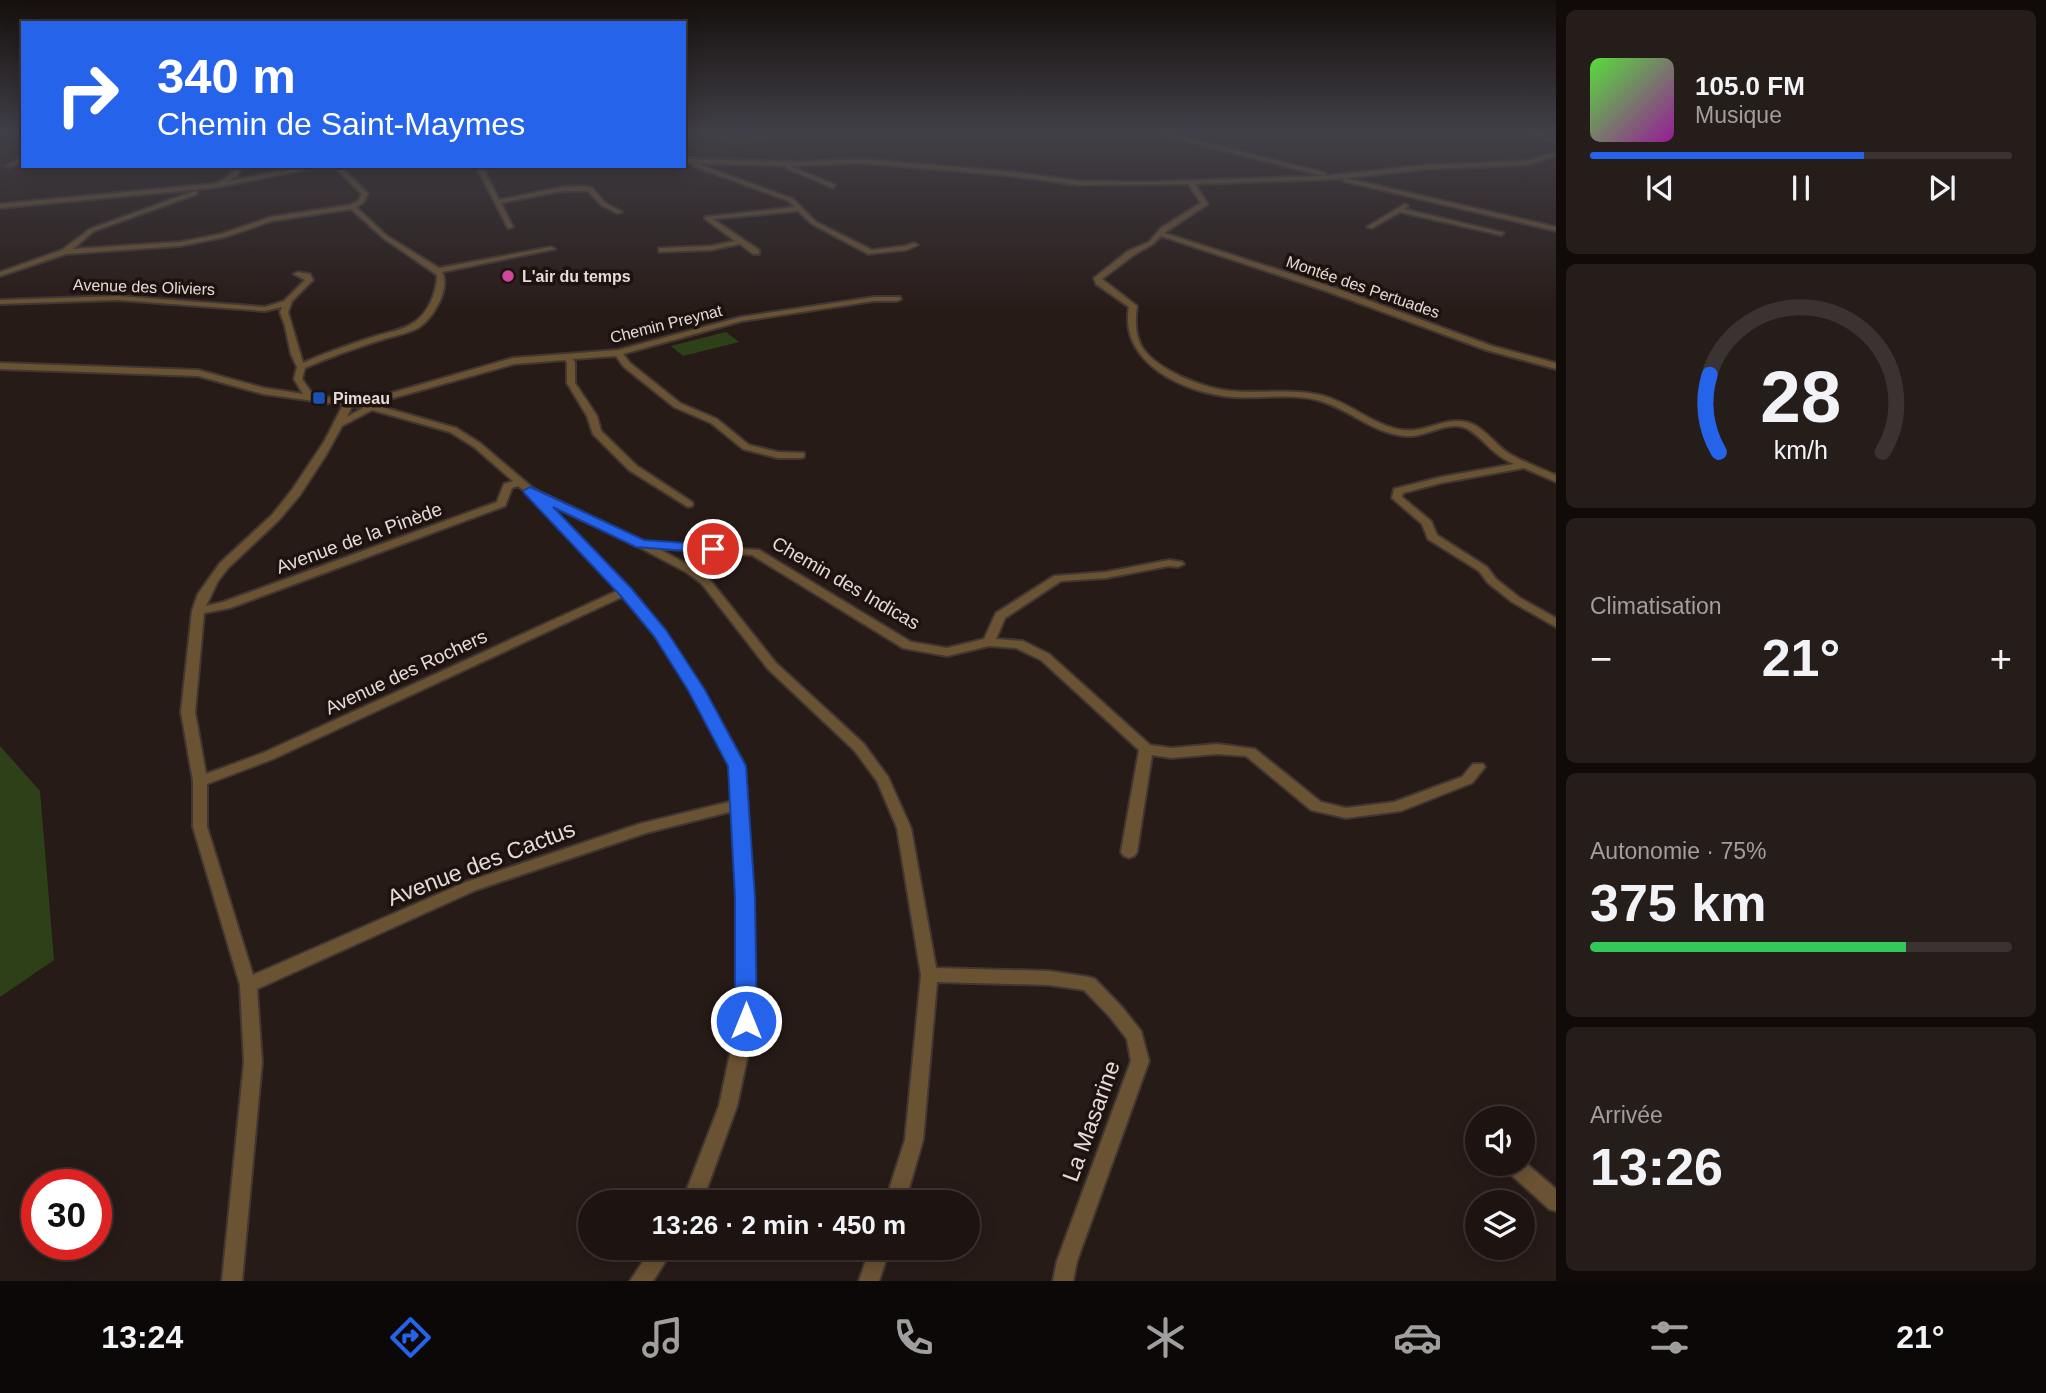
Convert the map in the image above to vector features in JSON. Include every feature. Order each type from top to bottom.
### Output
[{"type":"street","points":[[0,206],[144,193]]},
{"type":"street","points":[[155,193],[177,199]]},
{"type":"street","points":[[65,252],[92,230],[195,193]]},
{"type":"street","points":[[0,274],[65,252],[180,244],[223,236],[271,219],[352,207],[361,202],[364,193]]},
{"type":"street","points":[[492,193],[510,227]]},
{"type":"street","points":[[497,202],[543,193]]},
{"type":"street","points":[[593,193],[603,204],[620,212]]},
{"type":"street","points":[[771,193],[791,200],[798,205],[797,209]]},
{"type":"street","points":[[1197,193],[1205,204],[1163,229],[1151,243],[1131,253],[1098,278],[1099,282],[1133,306],[1130,321],[1138,349],[1165,370],[1217,392],[1270,392],[1322,398],[1391,431],[1414,433],[1448,423],[1463,424],[1475,428],[1502,453],[1556,479]]},
{"type":"street","points":[[1400,193],[1556,229]]},
{"type":"street","points":[[1370,228],[1421,198]]},
{"type":"street","points":[[301,367],[335,352],[415,326],[427,315],[441,286],[441,275],[437,271],[385,237],[352,207]]},
{"type":"street","points":[[756,252],[707,218],[797,209],[821,228],[871,252],[914,245]]},
{"type":"street","points":[[1399,210],[1500,233]]},
{"type":"street","name":"Montée des Pertuades","points":[[1161,234],[1332,290],[1489,348],[1556,366]]},
{"type":"street","points":[[662,250],[711,248],[741,242]]},
{"type":"street","points":[[437,271],[551,249]]},
{"type":"street","points":[[298,274],[307,276],[309,280],[285,307],[296,361],[301,367]]},
{"type":"street","name":"Avenue des Oliviers","points":[[0,302],[118,298],[265,309],[285,307]]},
{"type":"street","name":"Chemin Preynat","points":[[340,424],[368,406],[513,361],[618,352],[741,319],[874,299],[897,299]]},
{"type":"street","points":[[618,352],[627,365],[677,405],[714,421],[746,447],[778,455],[801,455]]},
{"type":"street","points":[[567,356],[571,363],[571,383],[592,416],[596,432],[633,468],[688,504]]},
{"type":"street","points":[[0,366],[198,373],[263,391],[368,406],[453,430],[477,445],[525,486],[626,591],[660,634],[697,690],[737,766],[745,898],[746,1021],[728,1106],[696,1190]]},
{"type":"street","points":[[301,367],[298,379],[310,397]]},
{"type":"street","points":[[263,391],[298,379]]},
{"type":"street","points":[[232,1281],[253,1062],[248,985],[200,827],[200,781],[188,712],[198,611],[201,596],[210,580],[287,505],[340,424],[349,402]]},
{"type":"street","points":[[1525,465],[1441,480],[1398,491],[1397,498],[1427,523],[1432,537],[1483,569],[1492,581],[1516,600],[1556,623]]},
{"type":"street","name":"Avenue de la Pinède","points":[[198,611],[226,606],[501,504],[508,486],[525,486]]},
{"type":"street","points":[[525,486],[641,544],[690,570],[706,582],[772,666],[859,747],[883,780],[904,828],[929,975],[914,1140],[899,1190]]},
{"type":"street","name":"Chemin des Indicas","points":[[641,544],[755,552],[907,645],[947,652],[989,642],[1019,644],[1045,657],[1146,749]]},
{"type":"street","points":[[989,642],[1000,616],[1058,578],[1106,575],[1169,563],[1178,564]]},
{"type":"street","name":"Avenue des Rochers","points":[[200,781],[268,756],[626,591]]},
{"type":"street","points":[[1129,852],[1146,749],[1171,753],[1217,749],[1250,751],[1316,806],[1346,813],[1396,807],[1467,780],[1478,767]]},
{"type":"street","name":"Avenue des Cactus","points":[[248,985],[471,886],[644,828],[739,804]]},
{"type":"street","name":"La Masarine","points":[[929,975],[1049,978],[1089,985],[1135,1035],[1140,1061],[1067,1261],[1063,1281]]},
{"type":"street","points":[[1527,1176],[1556,1202]]},
{"type":"street","points":[[640,1281],[655,1260]]},
{"type":"street","points":[[869,1281],[876,1260]]},
{"type":"green space","points":[[726,332],[739,342],[683,356],[671,346]]},
{"type":"green space","points":[[0,746],[40,791],[54,960],[0,997]]},
{"type":"place","name":"L'air du temps","points":[[508,276]]},
{"type":"place","name":"Pimeau","points":[[319,398]]},
{"type":"route","points":[[713,549],[641,544],[530,491],[626,591],[660,634],[697,690],[737,766],[745,898],[746,1021]]}]
